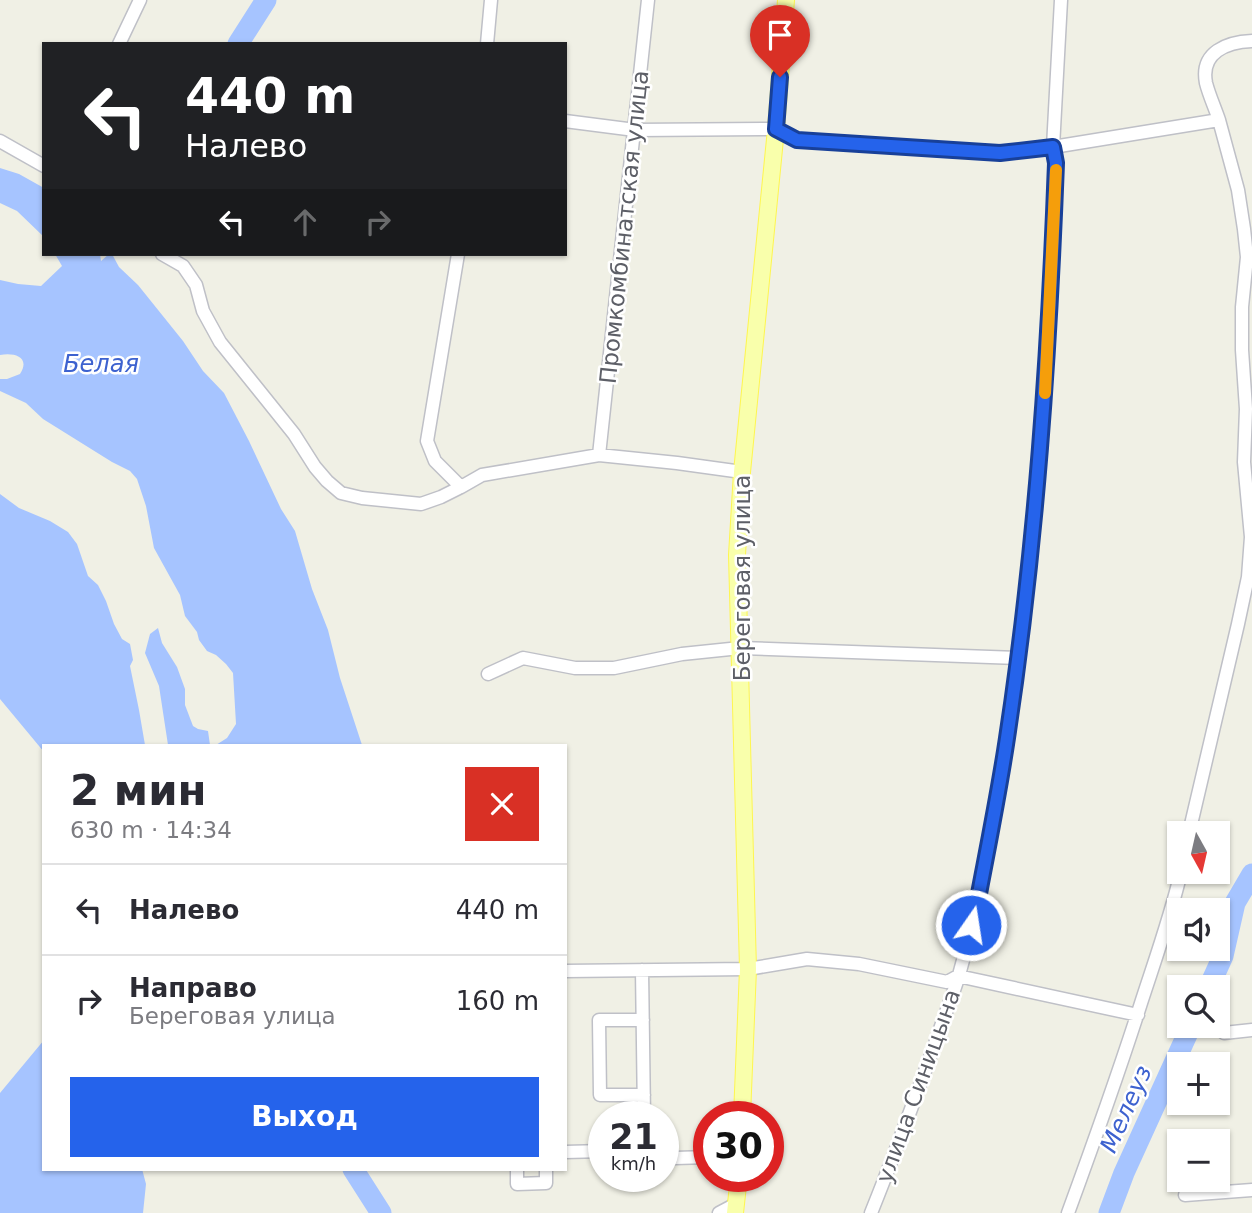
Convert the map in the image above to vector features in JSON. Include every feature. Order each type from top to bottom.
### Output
[{"type":"main road","name":"Береговая улица","points":[[743,1101],[748,969],[737,555],[742,472],[786,0]]},
{"type":"street","points":[[120,42],[140,0]]},
{"type":"street","points":[[487,42],[491,0]]},
{"type":"street","name":"Промкомбинатская улица","points":[[599,455],[648,0]]},
{"type":"street","name":"улица Синицына","points":[[871,1213],[907,1123],[958,976],[978,899],[1007,738],[1040,454],[1056,163],[1053,147],[1061,0]]},
{"type":"street","points":[[1192,821],[1248,577],[1251,537],[1244,462],[1246,409],[1242,350],[1242,307],[1247,257],[1238,190],[1206,82],[1208,63],[1214,53],[1233,43],[1252,41]]},
{"type":"street","points":[[567,121],[635,130],[776,129],[797,140],[1000,153],[1219,120]]},
{"type":"street","points":[[0,141],[42,165]]},
{"type":"street","points":[[166,256],[183,266],[196,285],[203,311],[220,342],[294,434],[327,481],[341,493],[421,504],[482,475],[599,455],[742,472]]},
{"type":"street","points":[[458,256],[427,441],[435,461],[461,487]]},
{"type":"street","points":[[488,674],[523,658],[575,668],[614,668],[682,653],[740,648],[1018,658]]},
{"type":"street","points":[[1068,1213],[1138,1015],[1178,884]]},
{"type":"street","points":[[567,971],[748,969],[807,959],[859,964],[947,982],[958,976],[1138,1015]]},
{"type":"street","points":[[642,970],[644,1101]]},
{"type":"street","points":[[643,1020],[599,1020],[600,1095],[644,1094]]},
{"type":"street","points":[[1230,1032],[1252,1030]]},
{"type":"street","points":[[567,1152],[588,1151]]},
{"type":"street","points":[[517,1171],[517,1184],[546,1183],[546,1171]]},
{"type":"street","points":[[1185,1195],[1252,1190]]},
{"type":"street","points":[[719,1213],[735,1209]]},
{"type":"water","points":[[0,168],[19,174],[42,187],[42,235],[17,211],[0,203]]},
{"type":"water","name":"Белая","points":[[56,256],[100,256],[101,261],[107,256],[113,256],[119,267],[138,285],[183,341],[203,371],[224,393],[281,509],[295,531],[362,744],[218,744],[227,738],[236,724],[233,673],[216,655],[207,651],[185,616],[180,595],[154,548],[146,506],[137,479],[130,471],[43,419],[26,403],[0,391],[0,379],[20,374],[23,363],[15,355],[0,355],[0,280],[41,286],[62,266]]},
{"type":"water","points":[[0,494],[19,508],[68,532],[77,544],[88,576],[98,585],[122,639],[130,644],[133,660],[130,666],[145,744],[42,744],[42,750],[0,699]]},
{"type":"water","points":[[158,628],[162,643],[177,667],[185,689],[185,705],[193,726],[208,731],[210,744],[168,744],[159,686],[145,653],[150,634]]},
{"type":"water","points":[[42,1042],[42,1171],[143,1171],[146,1184],[143,1213],[0,1213],[0,1093]]},
{"type":"waterway","points":[[239,42],[266,0]]},
{"type":"waterway","name":"Мелеуз","points":[[1214,975],[1223,956],[1235,903],[1252,874]]},
{"type":"waterway","name":"Мелеуз","points":[[1109,1213],[1124,1173],[1186,1038]]},
{"type":"waterway","name":"Мелеуз","points":[[354,1171],[381,1213]]},
{"type":"slow traffic","points":[[1045,393],[1056,170]]},
{"type":"route","points":[[780,77],[776,129],[797,140],[1000,153],[1053,147],[1056,163],[1047,354],[1030,554],[1007,738],[971,925]]}]
